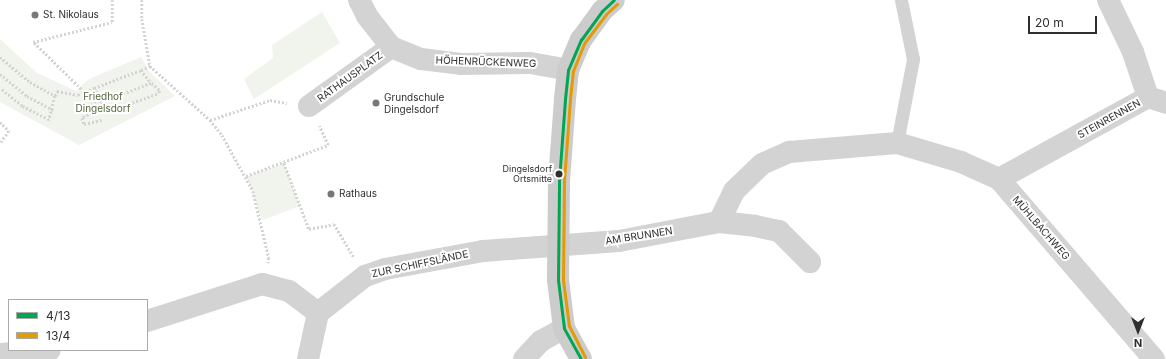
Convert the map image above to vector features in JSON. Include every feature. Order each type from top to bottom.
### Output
[{"type":"main road","points":[[581,359],[564,328],[558,280],[560,175],[568,70],[581,40],[602,11],[614,0]]},
{"type":"street","points":[[359,0],[367,16],[391,47]]},
{"type":"street","name":"STEINRENNEN","points":[[998,179],[1157,100],[1108,0]]},
{"type":"street","name":"HÖHENRÜCKENWEG","points":[[391,47],[421,59],[461,64],[530,63],[568,70]]},
{"type":"street","name":"RATHAUSPLATZ","points":[[309,106],[391,47]]},
{"type":"street","name":"MÜHLBACHWEG","points":[[718,222],[734,191],[762,164],[789,152],[897,143],[962,162],[998,179],[1154,359]]},
{"type":"street","name":"AM BRUNNEN","points":[[558,244],[619,241],[718,222],[755,226],[779,231],[810,262]]},
{"type":"street","name":"ZUR SCHIFFSLÄNDE","points":[[318,313],[365,276],[385,269],[483,251],[558,244]]},
{"type":"street","points":[[148,321],[262,284],[289,291],[318,313],[308,359]]},
{"type":"street","points":[[524,359],[541,341],[564,328]]},
{"type":"street","points":[[0,354],[38,351]]},
{"type":"lane","points":[[897,143],[912,59],[901,0]]},
{"type":"path","points":[[84,92],[33,42],[112,22],[112,0]]},
{"type":"path","points":[[142,0],[142,20],[150,66],[210,120],[246,176],[253,192],[269,258],[262,284]]},
{"type":"path","points":[[0,57],[30,82],[55,96]]},
{"type":"path","points":[[0,88],[22,106],[50,120],[57,90],[78,95],[150,66]]},
{"type":"path","points":[[106,112],[158,93],[159,90],[150,83],[141,70]]},
{"type":"path","points":[[0,74],[27,96],[53,110]]},
{"type":"path","points":[[94,88],[100,103],[150,83]]},
{"type":"path","points":[[99,99],[90,106],[92,113],[82,118],[84,124],[102,120]]},
{"type":"path","points":[[210,120],[270,100],[309,106],[328,145],[284,164],[246,176]]},
{"type":"path","points":[[0,122],[9,131],[0,144]]},
{"type":"path","points":[[284,164],[309,229],[334,224],[365,276]]},
{"type":"green space","points":[[322,12],[340,43],[254,99],[244,79],[273,58],[272,45]]},
{"type":"green space","name":"Friedhof Dingelsdorf","points":[[0,39],[37,73],[76,91],[89,79],[141,57],[149,71],[175,96],[79,145],[0,102]]},
{"type":"green space","points":[[284,163],[300,206],[262,220],[246,177]]},
{"type":"transit line","name":"4/13","points":[[581,359],[564,328],[558,280],[559,181],[565,99],[568,70],[581,40],[602,11],[614,0]]},
{"type":"transit line","name":"13/4","points":[[585,357],[569,326],[563,280],[564,181],[570,99],[573,71],[585,42],[606,14],[617,4]]},
{"type":"place","name":"St. Nikolaus","points":[[35,15]]},
{"type":"place","name":"Grundschule Dingelsdorf","points":[[376,103]]},
{"type":"place","name":"Dingelsdorf Ortsmitte","points":[[559,174]]},
{"type":"place","name":"Rathaus","points":[[331,194]]}]
